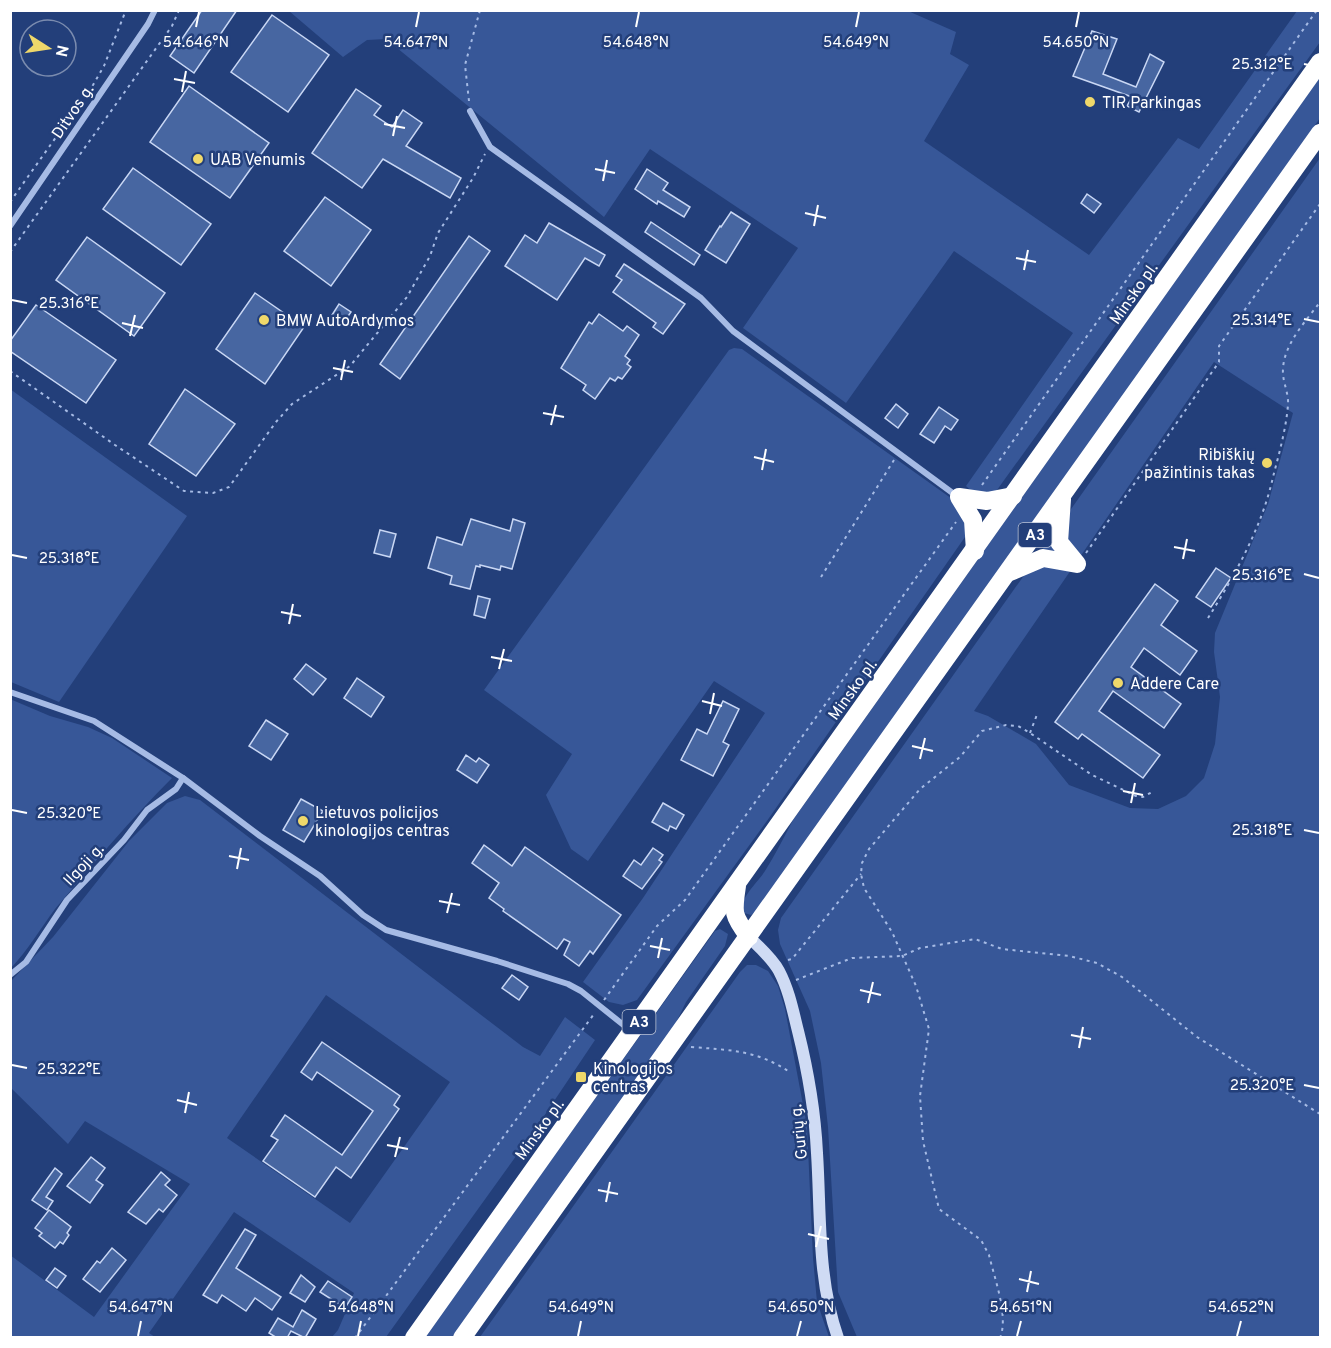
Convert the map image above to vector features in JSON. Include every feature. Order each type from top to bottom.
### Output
[{"type":"highway","name":"Minsko pl.","points":[[414,1338],[1320,62]]},
{"type":"highway","name":"A3","points":[[462,1338],[1320,134]]},
{"type":"highway","points":[[975,551],[973,520],[965,501],[987,501],[1013,496]]},
{"type":"highway","points":[[1062,497],[1059,542],[1077,564]]},
{"type":"highway","points":[[1008,573],[1043,558],[1077,564]]},
{"type":"highway","points":[[738,882],[734,912],[736,921],[749,937]]},
{"type":"street","name":"Ditvos g.","points":[[10,226],[148,24],[155,10]]},
{"type":"street","points":[[470,111],[490,147],[701,298],[733,330],[965,501]]},
{"type":"street","points":[[10,692],[94,721],[183,778],[260,836],[320,876],[363,915],[386,930],[497,961],[568,984],[582,991],[632,1032]]},
{"type":"street","name":"Ilgoji g.","points":[[10,975],[26,962],[68,900],[124,840],[147,810],[176,789],[183,778]]},
{"type":"street","name":"Gurių g.","points":[[749,937],[774,963],[785,985],[801,1042],[817,1151],[826,1296],[838,1338]]},
{"type":"path","points":[[10,202],[93,85],[104,66],[126,10]]},
{"type":"path","points":[[10,252],[172,26],[179,10]]},
{"type":"path","points":[[470,111],[465,65],[480,10]]},
{"type":"path","points":[[355,1338],[657,926],[685,900],[965,501],[1220,150],[1317,10]]},
{"type":"path","points":[[10,371],[184,491],[213,493],[229,487],[292,404],[350,366],[407,297],[430,256],[438,233],[490,147]]},
{"type":"path","points":[[1077,564],[1219,362],[1219,346],[1320,204]]},
{"type":"path","points":[[1208,618],[1235,575],[1265,504],[1273,480],[1288,404],[1282,370],[1293,338],[1320,302]]},
{"type":"path","points":[[821,577],[899,453]]},
{"type":"path","points":[[1030,733],[1038,712]]},
{"type":"path","points":[[1000,1338],[1003,1330],[1003,1317],[986,1245],[939,1209],[923,1141],[920,1096],[928,1029],[916,986],[892,932],[864,888],[862,863],[869,849],[920,789],[960,757],[982,731],[1006,724],[1018,726],[1092,775],[1136,796],[1143,797],[1152,792]]},
{"type":"path","points":[[774,963],[792,959],[861,873]]},
{"type":"path","points":[[785,985],[852,958],[902,956],[920,948],[975,939],[1002,950],[1069,956],[1097,963],[1122,977],[1197,1037],[1320,1114]]},
{"type":"path","points":[[691,1047],[750,1052],[774,1061],[791,1073]]},
{"type":"shaded area","points":[[289,11],[908,11],[956,32],[950,54],[969,65],[924,141],[1089,255],[1178,138],[1199,149],[1297,11],[1320,11],[1320,42],[997,490],[979,498],[966,486],[1073,333],[954,251],[846,403],[743,328],[798,248],[650,149],[604,217],[386,39],[367,40],[343,57]]},
{"type":"shaded area","points":[[1320,77],[1320,118],[755,912],[751,915],[741,912],[743,901],[765,871],[793,820]]},
{"type":"shaded area","points":[[1320,158],[1320,1337],[857,1337],[838,1292],[828,1127],[821,1063],[810,1011],[780,944],[778,930],[781,918]],"holes":[[[1214,362],[1293,413],[1268,504],[1215,633],[1214,652],[1220,697],[1215,744],[1204,778],[1186,796],[1158,809],[1130,808],[1069,785],[1036,744],[988,716],[974,711]]]},
{"type":"shaded area","points":[[742,349],[962,506],[968,530],[769,818],[637,1000],[623,1005],[609,1002],[583,982],[643,898],[765,713],[714,681],[588,861],[571,849],[546,795],[572,754],[484,690],[729,350]]},
{"type":"shaded area","points":[[10,389],[187,516],[59,702],[11,682]]},
{"type":"shaded area","points":[[10,699],[112,738],[172,778],[69,892],[11,968]]},
{"type":"shaded area","points":[[185,796],[200,800],[523,1047],[540,1056],[565,1017],[595,1040],[532,1134],[386,1337],[332,1337],[338,1330],[354,1293],[234,1212],[149,1333],[155,1337],[11,1337],[10,1255],[94,1317],[190,1184],[85,1121],[68,1144],[10,1087],[11,981],[53,937],[129,841],[167,803]],"holes":[[[326,995],[450,1082],[350,1223],[227,1138]]]},
{"type":"shaded area","points":[[720,929],[728,934],[725,946],[686,1002],[672,1031],[452,1337],[424,1338],[715,931]]},
{"type":"shaded area","points":[[747,965],[756,965],[768,971],[778,986],[785,1009],[807,1126],[817,1302],[829,1337],[480,1337],[740,972]]},
{"type":"building","points":[[202,10],[237,10],[194,73],[170,56]]},
{"type":"building","points":[[272,15],[329,55],[288,112],[231,72]]},
{"type":"building","points":[[1092,31],[1117,39],[1103,74],[1136,87],[1150,54],[1164,62],[1139,112],[1127,106],[1132,97],[1073,76]]},
{"type":"building","points":[[189,86],[269,143],[230,198],[150,142]]},
{"type":"building","points":[[356,89],[381,106],[374,115],[392,127],[403,110],[422,123],[406,146],[461,178],[450,198],[383,159],[362,188],[312,153]]},
{"type":"building","points":[[133,168],[211,224],[181,265],[103,209]]},
{"type":"building","points":[[647,169],[668,183],[663,190],[690,207],[684,217],[658,201],[657,204],[635,189]]},
{"type":"building","points":[[1087,194],[1101,204],[1094,213],[1081,203]]},
{"type":"building","points":[[325,197],[371,230],[331,286],[284,251]]},
{"type":"building","points":[[731,212],[750,224],[726,263],[705,250]]},
{"type":"building","points":[[651,222],[700,255],[694,265],[645,232]]},
{"type":"building","points":[[549,223],[605,255],[599,266],[585,258],[557,300],[505,266],[525,235],[537,243]]},
{"type":"building","points":[[469,236],[490,251],[400,379],[380,364]]},
{"type":"building","points":[[87,237],[165,293],[134,336],[56,280]]},
{"type":"building","points":[[624,264],[685,304],[663,334],[653,327],[656,323],[613,292],[622,280],[616,276]]},
{"type":"building","points":[[255,293],[304,327],[265,384],[216,349]]},
{"type":"building","points":[[339,304],[351,312],[344,322],[332,315]]},
{"type":"building","points":[[36,305],[116,360],[86,403],[10,351],[10,341]]},
{"type":"building","points":[[599,314],[623,331],[627,326],[639,335],[625,356],[630,360],[627,364],[631,367],[622,379],[618,377],[615,381],[610,378],[595,399],[583,390],[586,385],[561,368],[589,322],[592,324]]},
{"type":"building","points":[[185,389],[235,424],[196,476],[149,444]]},
{"type":"building","points":[[896,404],[908,414],[898,428],[885,418]]},
{"type":"building","points":[[939,407],[958,420],[951,430],[945,426],[934,443],[920,434]]},
{"type":"building","points":[[471,519],[510,531],[513,519],[525,523],[512,569],[501,566],[500,570],[476,566],[470,589],[450,584],[452,576],[428,568],[437,537],[462,545]]},
{"type":"building","points":[[380,530],[396,534],[390,557],[374,553]]},
{"type":"building","points":[[1216,568],[1231,578],[1211,607],[1196,597]]},
{"type":"building","name":"Addere Care","points":[[1155,584],[1178,601],[1161,625],[1197,651],[1180,675],[1144,648],[1131,667],[1181,704],[1164,728],[1113,691],[1099,711],[1160,755],[1143,778],[1082,734],[1078,739],[1055,722]]},
{"type":"building","points":[[478,596],[490,599],[485,618],[474,615]]},
{"type":"building","points":[[306,664],[326,679],[313,695],[294,679]]},
{"type":"building","points":[[357,678],[384,697],[371,717],[344,698]]},
{"type":"building","points":[[723,701],[739,709],[723,742],[729,745],[713,776],[681,760],[697,729],[707,734]]},
{"type":"building","points":[[266,720],[288,734],[271,760],[249,746]]},
{"type":"building","points":[[466,755],[476,762],[479,758],[489,765],[477,783],[457,770]]},
{"type":"building","name":"Lietuvos policijos kinologijos centras","points":[[301,799],[323,811],[304,842],[283,830]]},
{"type":"building","points":[[663,803],[684,815],[676,829],[670,826],[668,831],[652,822]]},
{"type":"building","points":[[484,845],[512,866],[525,847],[621,915],[593,954],[590,951],[579,966],[564,955],[570,942],[564,939],[557,949],[503,911],[504,909],[489,898],[499,883],[472,863]]},
{"type":"building","points":[[653,848],[663,855],[659,860],[662,862],[642,889],[623,876],[634,860],[641,865]]},
{"type":"building","points":[[512,975],[528,987],[519,1000],[502,988]]},
{"type":"building","points":[[322,1042],[400,1096],[394,1105],[399,1109],[351,1178],[336,1167],[315,1197],[263,1161],[278,1140],[271,1136],[285,1115],[342,1155],[373,1111],[317,1072],[312,1080],[301,1072]]},
{"type":"building","points":[[91,1157],[105,1168],[96,1180],[103,1185],[90,1203],[67,1186]]},
{"type":"building","points":[[55,1168],[62,1174],[46,1197],[53,1201],[47,1210],[32,1200]]},
{"type":"building","points":[[161,1172],[170,1180],[165,1185],[177,1195],[163,1212],[159,1209],[146,1224],[128,1212]]},
{"type":"building","points":[[49,1210],[71,1227],[63,1244],[60,1242],[55,1248],[39,1236],[42,1233],[35,1228]]},
{"type":"building","points":[[245,1229],[256,1235],[236,1268],[281,1297],[272,1310],[255,1298],[246,1311],[222,1295],[217,1303],[203,1295]]},
{"type":"building","points":[[112,1248],[126,1260],[100,1292],[83,1279],[97,1261],[100,1263]]},
{"type":"building","points":[[55,1268],[66,1276],[57,1288],[46,1280]]},
{"type":"building","points":[[301,1275],[315,1287],[305,1302],[290,1293]]},
{"type":"building","points":[[328,1281],[352,1297],[345,1308],[320,1292]]},
{"type":"building","points":[[302,1310],[316,1319],[305,1338],[291,1331],[287,1338],[277,1338],[269,1333],[278,1318],[293,1327]]},
{"type":"place","name":"TIR Parkingas","points":[[1090,102]]},
{"type":"place","name":"UAB Venumis","points":[[198,159]]},
{"type":"place","name":"BMW AutoArdymos","points":[[264,320]]},
{"type":"place","name":"Ribiškių pažintinis takas","points":[[1267,463]]},
{"type":"place","name":"Addere Care","points":[[1118,683]]},
{"type":"place","name":"Lietuvos policijos kinologijos centras","points":[[303,821]]},
{"type":"place","name":"Kinologijos centras","points":[[581,1077]]}]
